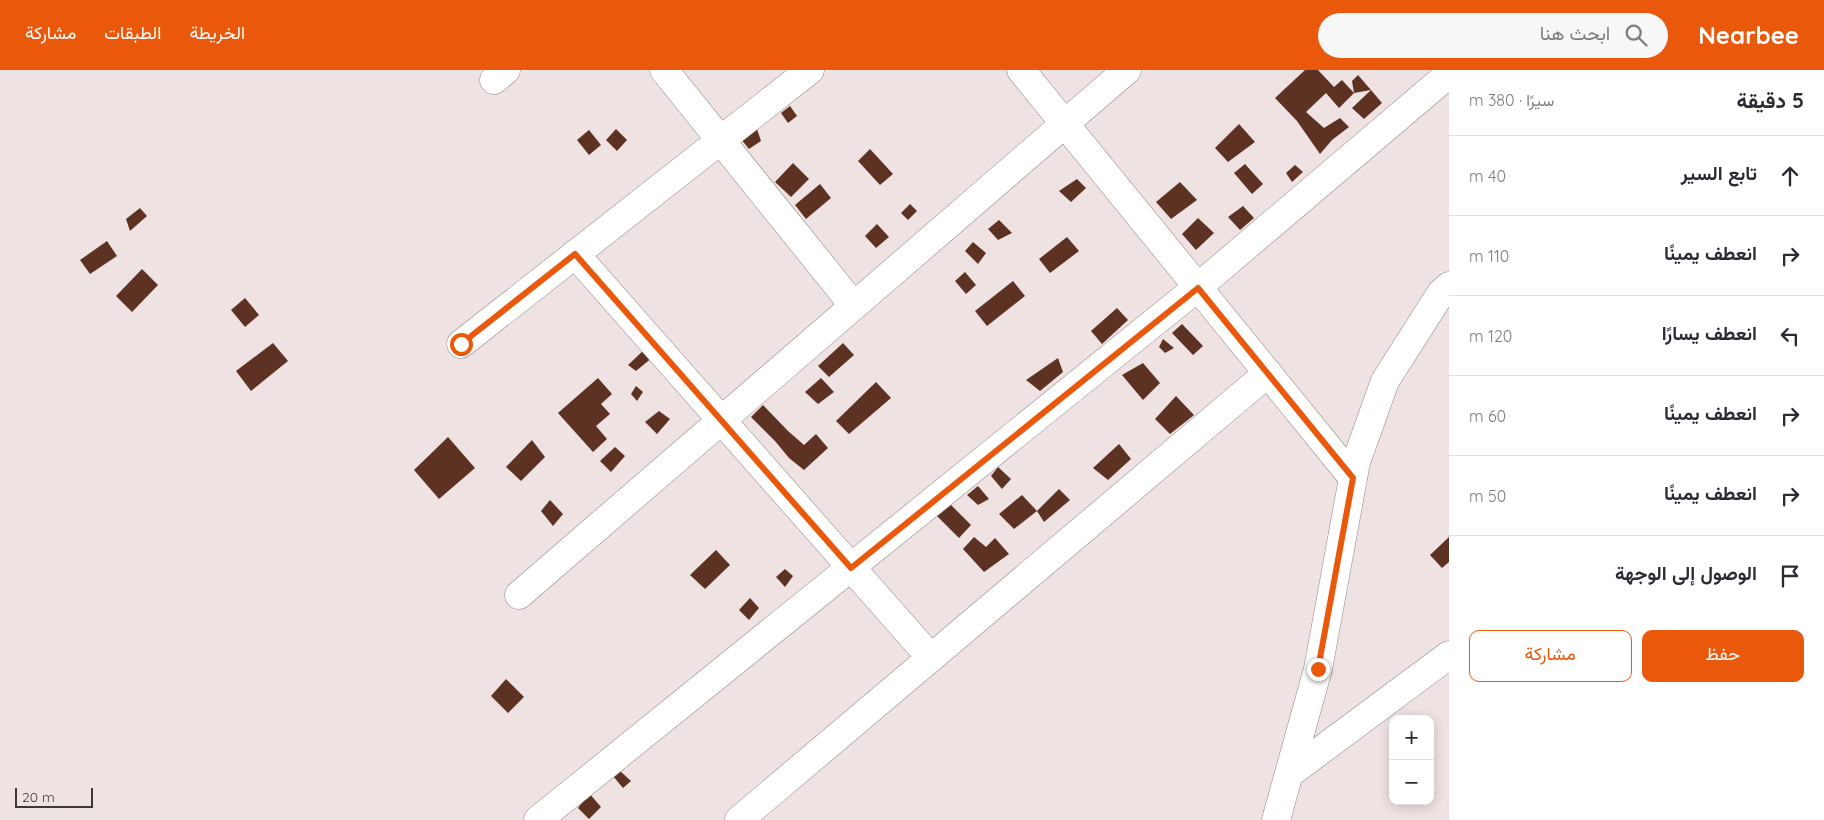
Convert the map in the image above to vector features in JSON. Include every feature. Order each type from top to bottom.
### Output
[{"type":"street","points":[[664,70],[854,306]]},
{"type":"street","points":[[461,344],[810,70]]},
{"type":"street","points":[[1021,70],[1353,478]]},
{"type":"street","points":[[519,595],[1126,70]]},
{"type":"street","points":[[538,820],[1198,288],[1449,74]]},
{"type":"street","points":[[575,254],[931,658]]},
{"type":"street","points":[[1276,820],[1318,669],[1356,462],[1385,381],[1441,294],[1449,286]]},
{"type":"street","points":[[740,820],[1268,373]]},
{"type":"street","points":[[1289,774],[1449,655]]},
{"type":"building","points":[[1305,70],[1318,70],[1334,87],[1342,80],[1354,93],[1339,108],[1326,93],[1306,112],[1324,128],[1340,118],[1349,127],[1332,140],[1320,154],[1297,121],[1275,98]]},
{"type":"building","points":[[1358,75],[1371,90],[1354,93],[1352,81]]},
{"type":"building","points":[[1371,90],[1382,103],[1364,119],[1352,108]]},
{"type":"building","points":[[790,106],[797,116],[788,123],[781,113]]},
{"type":"building","points":[[1239,124],[1255,142],[1228,162],[1215,148]]},
{"type":"building","points":[[756,126],[761,141],[749,149],[740,138]]},
{"type":"building","points":[[616,129],[627,140],[617,151],[606,140]]},
{"type":"building","points":[[589,130],[601,145],[589,155],[577,140]]},
{"type":"building","points":[[870,149],[893,174],[880,185],[858,161]]},
{"type":"building","points":[[793,163],[809,179],[791,197],[775,182]]},
{"type":"building","points":[[1245,164],[1263,184],[1252,194],[1234,173]]},
{"type":"building","points":[[1295,165],[1303,172],[1292,182],[1286,173]]},
{"type":"building","points":[[1077,179],[1086,188],[1071,202],[1059,191]]},
{"type":"building","points":[[1180,182],[1197,200],[1171,219],[1156,202]]},
{"type":"building","points":[[820,184],[831,198],[806,219],[795,205]]},
{"type":"building","points":[[910,204],[917,211],[908,220],[901,213]]},
{"type":"building","points":[[1243,206],[1254,218],[1240,230],[1228,217]]},
{"type":"building","points":[[140,208],[147,216],[130,231],[126,219]]},
{"type":"building","points":[[1198,218],[1214,233],[1196,250],[1182,234]]},
{"type":"building","points":[[999,220],[1012,233],[998,240],[988,229]]},
{"type":"building","points":[[877,224],[889,237],[876,248],[865,236]]},
{"type":"building","points":[[1067,237],[1079,251],[1050,273],[1039,259]]},
{"type":"building","points":[[107,241],[117,256],[90,274],[80,260]]},
{"type":"building","points":[[973,242],[986,253],[978,264],[965,251]]},
{"type":"building","points":[[142,269],[158,285],[132,312],[116,296]]},
{"type":"building","points":[[965,272],[976,285],[966,294],[955,281]]},
{"type":"building","points":[[1013,281],[1025,296],[987,326],[975,311]]},
{"type":"building","points":[[245,298],[259,315],[245,327],[231,310]]},
{"type":"building","points":[[1117,308],[1128,320],[1102,344],[1091,331]]},
{"type":"building","points":[[1182,324],[1203,346],[1193,355],[1172,333]]},
{"type":"building","points":[[1163,339],[1174,348],[1165,353],[1159,347]]},
{"type":"building","points":[[273,343],[288,361],[251,391],[236,371]]},
{"type":"building","points":[[843,343],[854,355],[829,377],[818,366]]},
{"type":"building","points":[[646,348],[653,357],[636,371],[628,365]]},
{"type":"building","points":[[1058,358],[1063,372],[1040,391],[1026,380]]},
{"type":"building","points":[[1143,363],[1160,383],[1143,400],[1122,375]]},
{"type":"building","points":[[598,378],[612,394],[601,404],[610,414],[596,426],[607,439],[593,452],[558,413]]},
{"type":"building","points":[[821,378],[834,392],[818,404],[805,392]]},
{"type":"building","points":[[876,382],[891,398],[849,434],[836,421]]},
{"type":"building","points":[[636,386],[643,392],[637,401],[631,394]]},
{"type":"building","points":[[1176,396],[1194,415],[1170,434],[1155,419]]},
{"type":"building","points":[[763,405],[804,445],[816,434],[828,448],[804,470],[789,458],[751,417]]},
{"type":"building","points":[[659,411],[670,419],[657,434],[645,422]]},
{"type":"building","points":[[448,437],[475,468],[439,499],[414,470]]},
{"type":"building","points":[[532,440],[545,457],[521,481],[506,467]]},
{"type":"building","points":[[1119,444],[1131,459],[1108,480],[1093,468]]},
{"type":"building","points":[[615,447],[625,456],[611,472],[600,461]]},
{"type":"building","points":[[998,467],[1011,479],[1002,489],[991,476]]},
{"type":"building","points":[[978,486],[989,499],[978,505],[967,495]]},
{"type":"building","points":[[1059,489],[1070,500],[1044,522],[1037,511]]},
{"type":"building","points":[[1022,495],[1037,511],[1014,529],[999,514]]},
{"type":"building","points":[[550,500],[563,514],[553,526],[541,511]]},
{"type":"building","points":[[951,505],[971,525],[959,538],[937,516]]},
{"type":"building","points":[[974,537],[986,547],[995,538],[1009,554],[984,572],[963,549]]},
{"type":"building","points":[[1449,537],[1449,562],[1442,568],[1430,555]]},
{"type":"building","points":[[716,550],[730,565],[705,589],[690,575]]},
{"type":"building","points":[[785,569],[793,576],[785,587],[776,577]]},
{"type":"building","points":[[750,598],[759,608],[749,620],[739,610]]},
{"type":"building","points":[[506,679],[524,697],[508,713],[491,696]]},
{"type":"building","points":[[619,770],[631,781],[623,788],[613,776]]},
{"type":"building","points":[[589,793],[601,807],[589,819],[578,808]]},
{"type":"route","points":[[461,344],[575,254],[851,568],[1198,288],[1353,478],[1318,669]]}]
